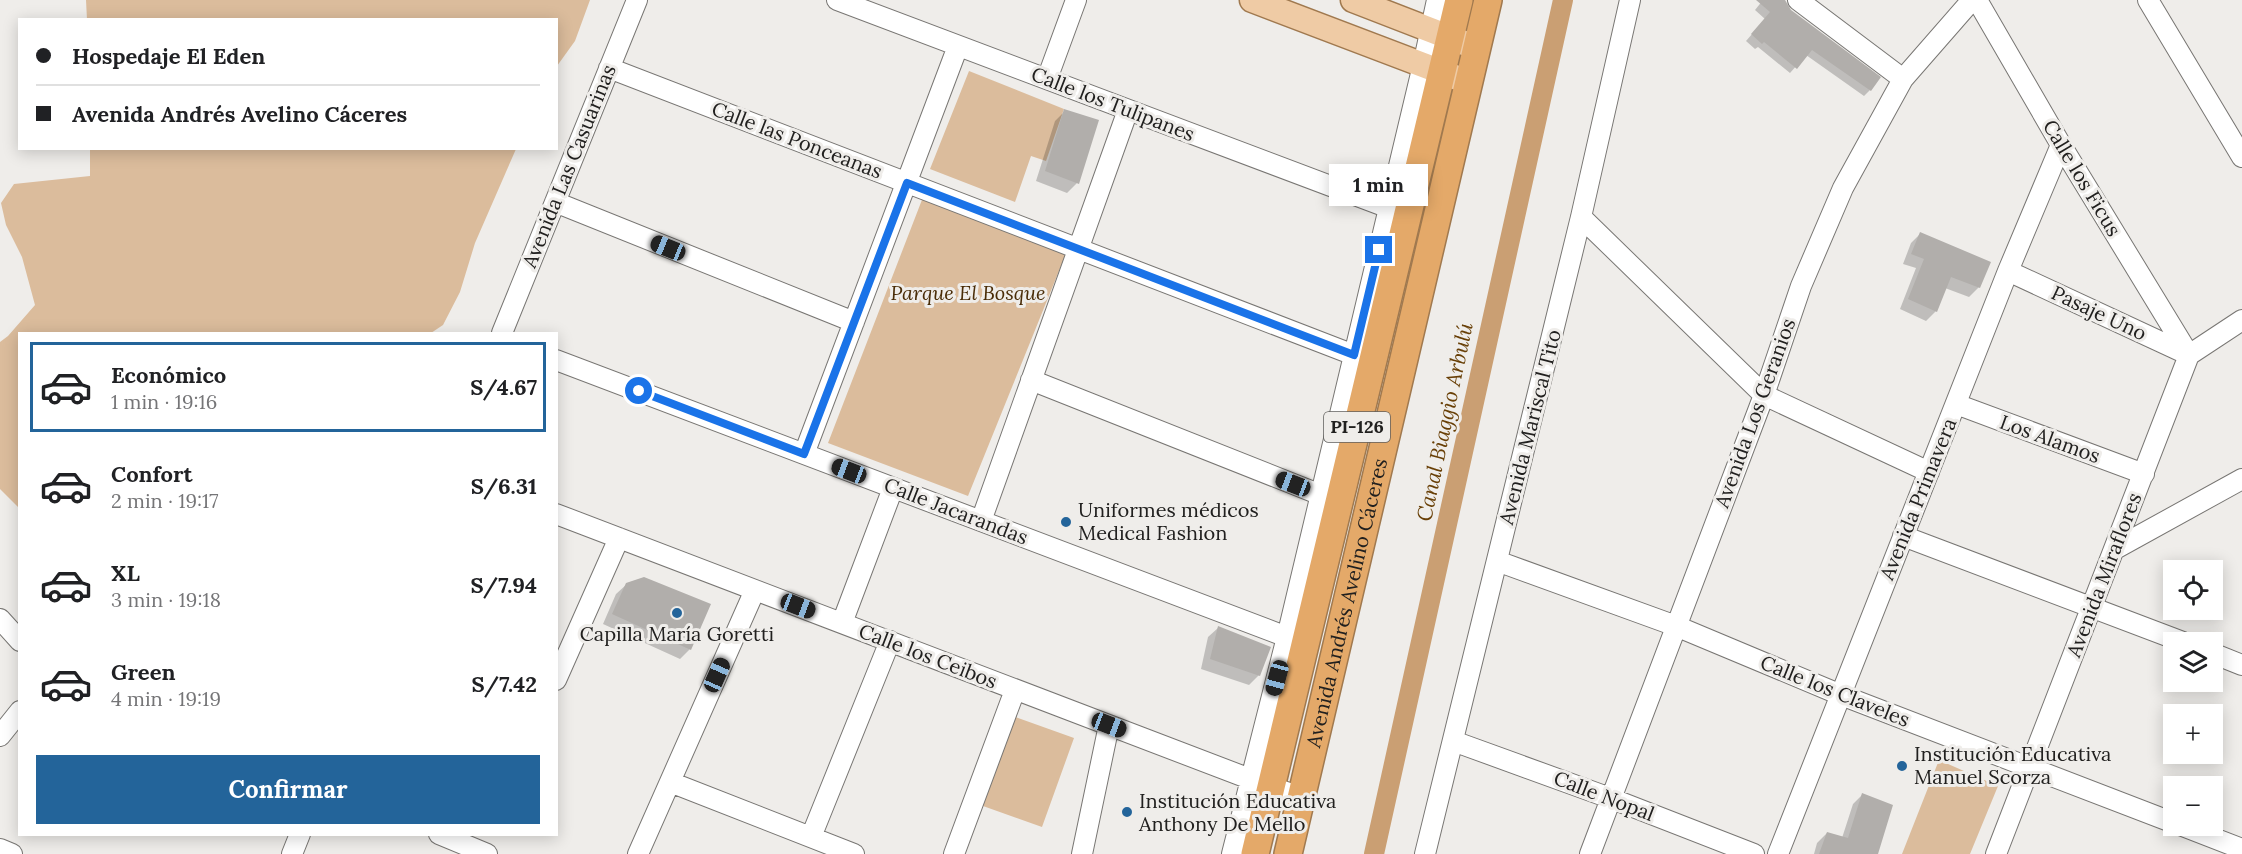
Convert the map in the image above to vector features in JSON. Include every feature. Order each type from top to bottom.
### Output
[{"type":"highway","name":"Avenida Andrés Avelino Cáceres","points":[[1255,854],[1260,783],[1441,34],[1459,0]]},
{"type":"highway","name":"Avenida Andrés Avelino Cáceres","points":[[1288,854],[1488,0]]},
{"type":"main road","points":[[1252,0],[1469,82]]},
{"type":"main road","points":[[1353,0],[1477,48]]},
{"type":"street","name":"Avenida Las Casuarinas","points":[[502,332],[637,0]]},
{"type":"street","name":"Calle los Tulipanes","points":[[837,0],[1389,208]]},
{"type":"street","points":[[1047,79],[1076,0]]},
{"type":"street","name":"Avenida Andrés Avelino Cáceres","points":[[1437,0],[1441,34]]},
{"type":"street","name":"Avenida Mariscal Tito","points":[[1425,854],[1581,217],[1630,0]]},
{"type":"street","points":[[1798,0],[1903,79]]},
{"type":"street","name":"Avenida Los Geranios","points":[[1590,854],[1764,395],[1801,286],[1843,188],[1903,79],[1972,0]]},
{"type":"street","name":"Calle los Ficus","points":[[1977,0],[2061,145],[2189,355]]},
{"type":"street","points":[[2148,0],[2242,157]]},
{"type":"street","points":[[804,454],[958,46]]},
{"type":"street","name":"Calle las Ponceanas","points":[[609,68],[1354,355]]},
{"type":"street","name":"Avenida Andrés Avelino Cáceres","points":[[1232,854],[1260,783],[1287,637],[1389,208],[1433,69]]},
{"type":"street","points":[[981,521],[1128,110]]},
{"type":"street","name":"Avenida Primavera","points":[[1778,854],[2008,271],[2061,145]]},
{"type":"street","points":[[555,202],[854,322]]},
{"type":"street","points":[[1581,217],[1764,395],[1929,472]]},
{"type":"street","name":"Pasaje Uno","points":[[2008,271],[2189,355]]},
{"type":"street","points":[[2189,355],[2242,320]]},
{"type":"street","name":"Avenida Miraflores","points":[[1996,854],[2189,355]]},
{"type":"street","name":"Calle Jacarandas","points":[[558,361],[1287,637]]},
{"type":"street","points":[[1031,380],[1321,495]]},
{"type":"street","name":"Los Alamos","points":[[1956,404],[2144,474]]},
{"type":"street","points":[[2115,549],[2242,479]]},
{"type":"street","points":[[842,623],[893,488]]},
{"type":"street","name":"Calle los Ceibos","points":[[558,515],[1301,797]]},
{"type":"street","points":[[1904,536],[2163,634]]},
{"type":"street","points":[[558,675],[619,538]]},
{"type":"street","name":"Calle los Claveles","points":[[1497,561],[1676,626],[1841,695],[2163,818]]},
{"type":"street","points":[[638,854],[755,590]]},
{"type":"street","points":[[0,619],[18,639]]},
{"type":"street","points":[[811,837],[890,641]]},
{"type":"street","points":[[2223,658],[2242,665]]},
{"type":"street","points":[[954,854],[1015,690]]},
{"type":"street","points":[[0,736],[18,714]]},
{"type":"street","points":[[1082,854],[1109,725]]},
{"type":"street","name":"Calle Nopal","points":[[1453,741],[1610,798],[1754,854]]},
{"type":"street","points":[[670,782],[854,854]]},
{"type":"street","points":[[292,854],[299,836]]},
{"type":"street","points":[[445,836],[484,848]]},
{"type":"street","points":[[2208,836],[2242,849]]},
{"type":"street","points":[[0,849],[12,854]]},
{"type":"green space","points":[[86,0],[590,0],[575,41],[558,65],[558,18],[87,18]]},
{"type":"green space","points":[[969,71],[1064,109],[1046,161],[1031,156],[1015,202],[930,169]]},
{"type":"green space","points":[[90,150],[516,150],[475,243],[460,292],[443,325],[432,332],[18,332],[18,507],[0,489],[0,342],[35,305],[22,257],[6,225],[1,203],[14,184],[90,176]]},
{"type":"green space","name":"Parque El Bosque","points":[[925,192],[1067,251],[968,496],[828,443]]},
{"type":"green space","points":[[1015,717],[1074,738],[1042,827],[983,806]]},
{"type":"green space","points":[[1939,760],[1998,786],[1970,854],[1902,854]]},
{"type":"building","points":[[1756,0],[1785,0],[1791,10],[1881,77],[1871,91],[1812,50],[1797,69],[1751,34],[1770,12]]},
{"type":"building","points":[[1064,109],[1099,120],[1079,184],[1045,171]]},
{"type":"building","points":[[1920,232],[1991,262],[1980,288],[1951,277],[1937,312],[1908,299],[1924,259],[1911,254]]},
{"type":"building","points":[[644,577],[711,604],[691,650],[612,614],[626,583]]},
{"type":"building","points":[[1218,626],[1271,647],[1260,676],[1210,659]]},
{"type":"building","points":[[1862,793],[1893,805],[1878,854],[1819,854],[1827,832],[1848,838]]},
{"type":"waterway","name":"Canal Biaggio Arbulú","points":[[1374,854],[1563,0]]},
{"type":"place","name":"Uniformes médicos Medical Fashion","points":[[1066,522]]},
{"type":"place","name":"Capilla María Goretti","points":[[677,613]]},
{"type":"place","name":"Institución Educativa Manuel Scorza","points":[[1902,766]]},
{"type":"place","name":"Institución Educativa Anthony De Mello","points":[[1127,812]]},
{"type":"route","points":[[639,391],[804,454],[907,183],[1354,355],[1379,250]]}]
